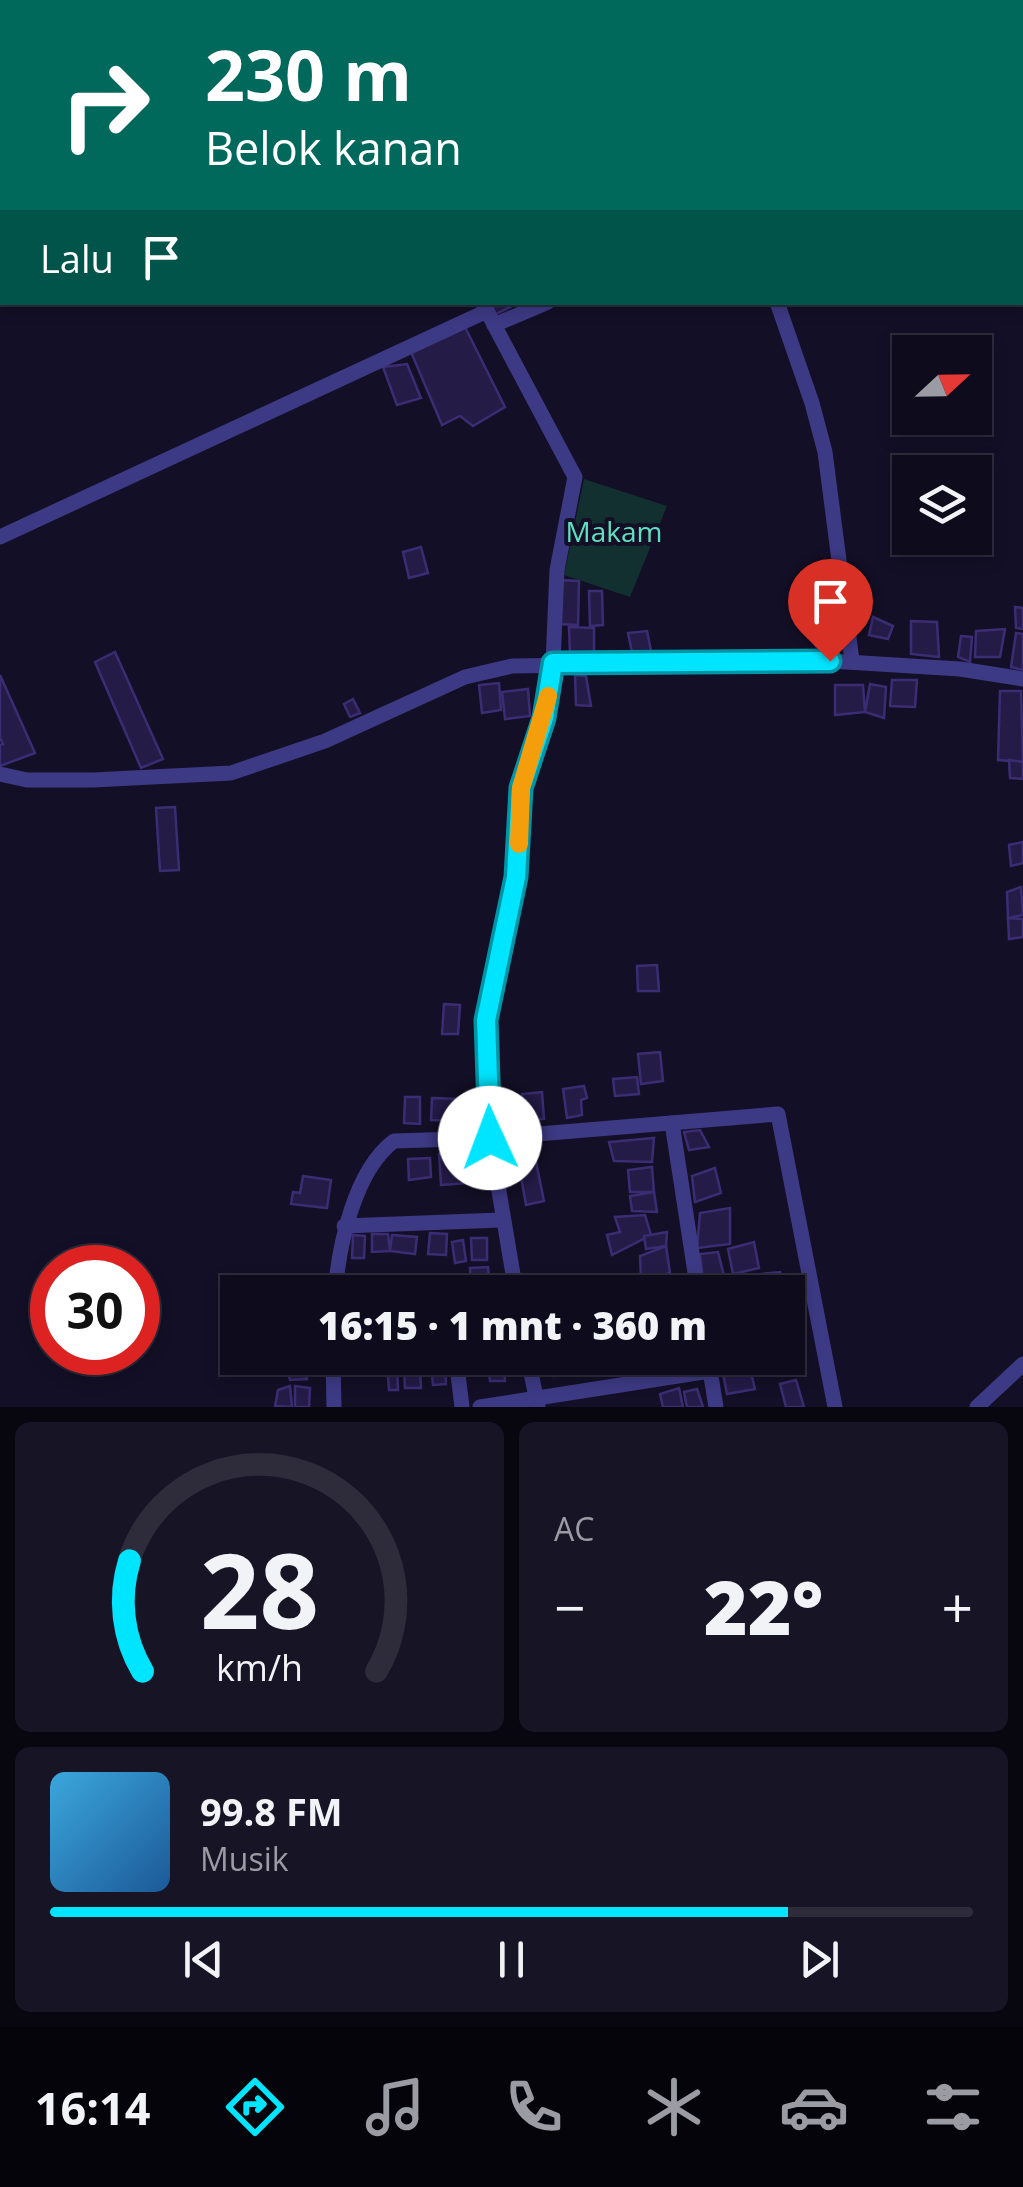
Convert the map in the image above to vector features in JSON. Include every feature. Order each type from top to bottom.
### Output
[{"type":"street","points":[[0,537],[488,313],[532,305]]},
{"type":"street","points":[[778,305],[825,452],[852,662]]},
{"type":"street","points":[[488,313],[575,477],[557,570],[553,663],[544,718],[521,788],[516,877],[486,1020],[490,1138],[513,1275]]},
{"type":"street","points":[[0,774],[27,780],[92,780],[230,773],[325,741],[464,677],[512,666],[852,662],[960,669],[1023,679]]},
{"type":"street","points":[[337,1275],[344,1226],[359,1191],[390,1144],[398,1140],[490,1138],[778,1114],[835,1407]]},
{"type":"street","points":[[672,1123],[695,1275]]},
{"type":"street","points":[[344,1226],[502,1220]]},
{"type":"street","points":[[977,1407],[1023,1364]]},
{"type":"street","points":[[333,1375],[334,1407]]},
{"type":"street","points":[[458,1375],[462,1407]]},
{"type":"street","points":[[532,1375],[537,1401]]},
{"type":"street","points":[[480,1407],[537,1401],[658,1375]]},
{"type":"street","points":[[711,1375],[716,1407]]},
{"type":"green space","name":"Makam","points":[[584,479],[667,506],[630,597],[564,575]]},
{"type":"building","points":[[492,305],[514,305],[496,314]]},
{"type":"building","points":[[465,327],[505,407],[473,426],[460,416],[442,425],[411,352]]},
{"type":"building","points":[[407,364],[421,398],[397,405],[383,367]]},
{"type":"building","points":[[421,547],[428,573],[409,578],[403,552]]},
{"type":"building","points":[[560,580],[579,581],[578,625],[558,624]]},
{"type":"building","points":[[830,590],[835,608],[827,607],[834,644],[816,646],[810,591]]},
{"type":"building","points":[[589,591],[602,591],[603,625],[590,626]]},
{"type":"building","points":[[1015,607],[1023,608],[1023,629],[1016,628]]},
{"type":"building","points":[[873,617],[893,626],[888,639],[869,635]]},
{"type":"building","points":[[911,621],[937,622],[939,657],[911,654]]},
{"type":"building","points":[[569,627],[594,628],[594,656],[570,654]]},
{"type":"building","points":[[1005,629],[1000,657],[975,657],[976,631]]},
{"type":"building","points":[[647,631],[651,651],[633,657],[628,633]]},
{"type":"building","points":[[1016,633],[1023,634],[1023,670],[1011,667]]},
{"type":"building","points":[[961,636],[972,637],[970,662],[958,657]]},
{"type":"building","points":[[115,652],[163,759],[141,768],[95,662]]},
{"type":"building","points":[[0,675],[35,753],[0,766],[3,744]]},
{"type":"building","points":[[575,675],[586,676],[591,706],[576,705]]},
{"type":"building","points":[[892,680],[917,680],[915,707],[890,706]]},
{"type":"building","points":[[499,683],[501,710],[482,713],[479,685]]},
{"type":"building","points":[[870,684],[886,687],[884,718],[865,712]]},
{"type":"building","points":[[835,685],[863,685],[865,712],[835,715]]},
{"type":"building","points":[[528,689],[530,716],[505,719],[502,692]]},
{"type":"building","points":[[1000,691],[1021,691],[1023,762],[998,760]]},
{"type":"building","points":[[353,699],[360,713],[350,717],[344,704]]},
{"type":"building","points":[[1009,760],[1023,762],[1023,779],[1010,778]]},
{"type":"building","points":[[175,807],[179,870],[160,871],[156,808]]},
{"type":"building","points":[[1023,842],[1023,863],[1011,866],[1009,845]]},
{"type":"building","points":[[1021,887],[1023,915],[1008,918],[1007,892]]},
{"type":"building","points":[[1008,918],[1023,919],[1023,937],[1009,939]]},
{"type":"building","points":[[657,965],[659,991],[638,991],[637,966]]},
{"type":"building","points":[[444,1004],[460,1005],[458,1034],[442,1034]]},
{"type":"building","points":[[660,1052],[663,1081],[641,1084],[638,1054]]},
{"type":"building","points":[[637,1077],[639,1094],[615,1096],[613,1079]]},
{"type":"building","points":[[584,1086],[587,1098],[581,1100],[582,1115],[567,1118],[563,1089]]},
{"type":"building","points":[[542,1092],[544,1119],[524,1121],[522,1094]]},
{"type":"building","points":[[405,1097],[420,1097],[420,1124],[404,1123]]},
{"type":"building","points":[[515,1097],[516,1124],[502,1125],[502,1099]]},
{"type":"building","points":[[432,1098],[460,1099],[460,1121],[431,1120]]},
{"type":"building","points":[[700,1130],[709,1147],[689,1150],[684,1132]]},
{"type":"building","points":[[654,1138],[652,1162],[614,1161],[609,1142]]},
{"type":"building","points":[[466,1153],[468,1183],[441,1185],[439,1154]]},
{"type":"building","points":[[535,1157],[544,1201],[526,1205],[518,1160]]},
{"type":"building","points":[[430,1158],[431,1177],[409,1180],[408,1159]]},
{"type":"building","points":[[652,1167],[654,1192],[630,1192],[628,1170]]},
{"type":"building","points":[[715,1168],[721,1193],[695,1202],[692,1176]]},
{"type":"building","points":[[303,1176],[331,1180],[327,1208],[291,1204],[293,1192],[300,1193]]},
{"type":"building","points":[[654,1192],[657,1212],[632,1211],[630,1196]]},
{"type":"building","points":[[730,1208],[730,1244],[697,1248],[700,1213]]},
{"type":"building","points":[[645,1215],[651,1235],[612,1255],[607,1235],[620,1232],[615,1217]]},
{"type":"building","points":[[667,1232],[666,1246],[646,1249],[644,1236]]},
{"type":"building","points":[[430,1233],[447,1234],[446,1255],[428,1254]]},
{"type":"building","points":[[372,1234],[388,1234],[390,1251],[372,1252]]},
{"type":"building","points":[[353,1235],[365,1236],[364,1258],[352,1258]]},
{"type":"building","points":[[392,1235],[417,1237],[415,1254],[390,1251]]},
{"type":"building","points":[[471,1238],[487,1238],[487,1260],[472,1260]]},
{"type":"building","points":[[463,1240],[466,1261],[455,1263],[452,1242]]},
{"type":"building","points":[[754,1242],[759,1268],[733,1274],[728,1249]]},
{"type":"building","points":[[666,1246],[670,1273],[641,1275],[640,1256]]},
{"type":"building","points":[[718,1252],[724,1275],[702,1275],[700,1254]]},
{"type":"building","points":[[488,1267],[489,1275],[470,1275],[470,1268]]},
{"type":"building","points":[[289,1375],[306,1375],[307,1379],[290,1380]]},
{"type":"building","points":[[388,1375],[397,1375],[398,1390],[389,1390]]},
{"type":"building","points":[[404,1375],[420,1375],[421,1388],[405,1388]]},
{"type":"building","points":[[432,1375],[446,1375],[446,1384],[433,1385]]},
{"type":"building","points":[[489,1375],[504,1375],[505,1381],[490,1381]]},
{"type":"building","points":[[723,1375],[752,1375],[755,1389],[727,1394]]},
{"type":"building","points":[[796,1380],[804,1407],[786,1407],[780,1384]]},
{"type":"building","points":[[290,1386],[292,1407],[275,1406],[278,1390]]},
{"type":"building","points":[[295,1386],[310,1388],[309,1407],[295,1407]]},
{"type":"building","points":[[679,1388],[683,1407],[663,1407],[660,1394]]},
{"type":"building","points":[[697,1389],[703,1407],[687,1407],[684,1392]]},
{"type":"slow traffic","points":[[519,844],[521,788],[548,696]]},
{"type":"route","points":[[490,1138],[486,1020],[516,877],[521,788],[544,718],[553,663],[830,661]]}]
